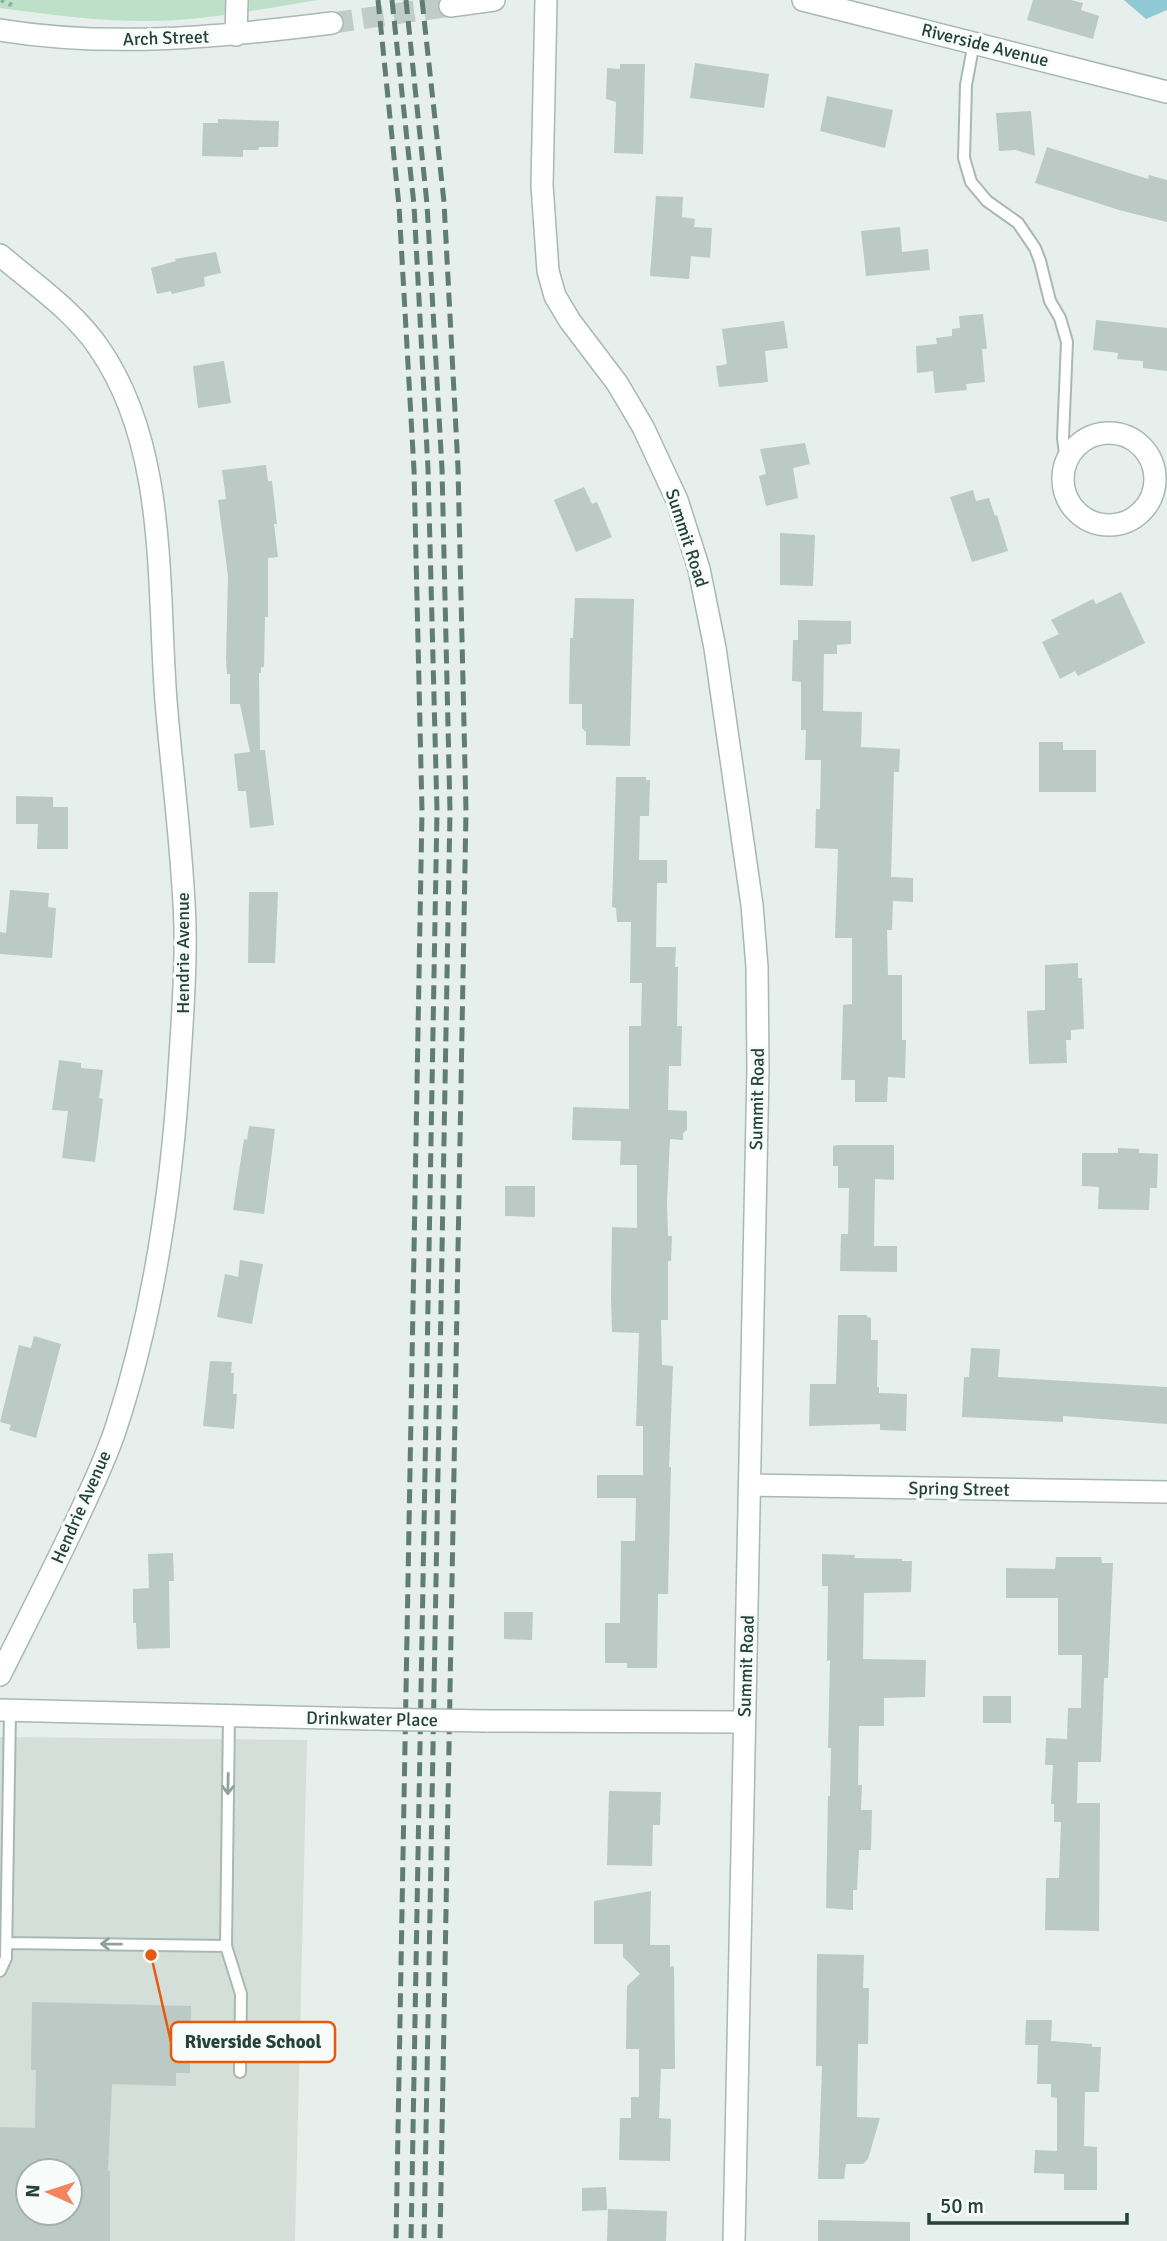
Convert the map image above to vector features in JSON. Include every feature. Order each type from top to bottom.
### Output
[{"type":"street","points":[[236,35],[237,0]]},
{"type":"street","points":[[450,6],[494,0]]},
{"type":"street","name":"Summit Road","points":[[546,0],[542,186],[548,271],[555,296],[565,313],[617,383],[643,427],[677,500],[699,569],[711,626],[749,877],[757,958],[751,1485],[734,2241]]},
{"type":"street","name":"Riverside Avenue","points":[[803,0],[1167,92]]},
{"type":"street","name":"Arch Street","points":[[0,30],[53,37],[130,40],[236,35],[332,23]]},
{"type":"street","name":"Hendrie Avenue","points":[[0,255],[71,316],[99,347],[119,383],[136,424],[149,479],[155,534],[186,929],[178,1098],[168,1191],[133,1370],[103,1463],[0,1675]]},
{"type":"street","points":[[1109,432],[1128,436],[1143,447],[1153,464],[1158,504],[1125,522],[1109,525],[1095,523],[1082,516],[1065,492],[1063,477],[1066,462],[1083,440],[1095,434],[1109,432]]},
{"type":"street","name":"Spring Street","points":[[751,1485],[1167,1492]]},
{"type":"street","name":"Drinkwater Place","points":[[5,1710],[486,1721],[744,1722]]},
{"type":"lane","points":[[974,42],[967,85],[964,158],[971,182],[987,201],[1018,223],[1035,248],[1049,301],[1060,318],[1067,342],[1063,438],[1066,462]]},
{"type":"lane","points":[[0,1971],[6,1958],[7,1942],[5,1710]]},
{"type":"lane","points":[[229,1716],[226,1946],[241,1994],[240,2072]]},
{"type":"lane","points":[[7,1942],[226,1946]]},
{"type":"path","points":[[1,0],[28,9]]},
{"type":"shaded area","points":[[0,1737],[307,1740],[295,2241],[0,2241]]},
{"type":"green space","points":[[0,0],[318,0],[213,17],[134,21],[0,8]]},
{"type":"water","points":[[1124,0],[1167,0],[1167,10],[1146,19]]},
{"type":"building","points":[[1033,0],[1071,0],[1083,3],[1081,10],[1099,16],[1093,39],[1027,20]]},
{"type":"building","points":[[695,63],[769,74],[764,108],[690,98]]},
{"type":"building","points":[[620,64],[645,64],[643,154],[614,153],[616,102],[606,99],[607,68],[620,69]]},
{"type":"building","points":[[827,96],[893,110],[885,148],[820,131]]},
{"type":"building","points":[[1031,111],[1035,156],[1016,150],[999,151],[996,113]]},
{"type":"building","points":[[218,119],[279,121],[278,147],[243,150],[243,157],[202,156],[203,123],[218,123]]},
{"type":"building","points":[[1047,147],[1148,179],[1149,175],[1167,180],[1167,222],[1035,183]]},
{"type":"building","points":[[656,196],[683,197],[682,217],[695,219],[694,227],[712,228],[710,258],[691,256],[689,279],[650,276]]},
{"type":"building","points":[[900,227],[902,252],[928,249],[930,270],[866,276],[861,231]]},
{"type":"building","points":[[216,252],[221,273],[204,277],[205,286],[172,294],[171,291],[157,294],[151,268],[176,261],[175,259]]},
{"type":"building","points":[[983,314],[987,349],[982,349],[985,382],[966,384],[967,390],[935,393],[933,371],[917,373],[916,346],[937,344],[936,338],[952,336],[952,329],[960,328],[959,316]]},
{"type":"building","points":[[1096,320],[1167,328],[1167,371],[1143,368],[1143,361],[1117,359],[1118,353],[1093,350]]},
{"type":"building","points":[[784,321],[788,348],[765,351],[768,382],[719,387],[716,366],[727,364],[722,329]]},
{"type":"building","points":[[224,361],[231,403],[198,408],[193,366]]},
{"type":"building","points":[[805,443],[810,464],[793,468],[798,498],[766,506],[759,476],[766,474],[760,449]]},
{"type":"building","points":[[266,465],[268,481],[272,481],[278,557],[268,558],[268,617],[265,617],[264,667],[261,667],[259,673],[260,750],[265,750],[274,825],[250,828],[246,791],[238,791],[234,754],[250,752],[240,704],[230,704],[230,674],[227,674],[226,659],[228,576],[218,500],[226,499],[222,470]]},
{"type":"building","points":[[584,487],[592,504],[597,502],[612,537],[576,552],[554,500]]},
{"type":"building","points":[[973,490],[976,501],[989,498],[1008,551],[972,562],[950,497]]},
{"type":"building","points":[[780,533],[815,535],[813,586],[780,585]]},
{"type":"building","points":[[1121,592],[1145,643],[1078,676],[1075,671],[1060,679],[1042,642],[1059,634],[1051,620],[1093,599],[1096,604]]},
{"type":"building","points":[[575,598],[634,599],[630,746],[586,745],[586,732],[582,728],[582,704],[569,704],[570,638],[573,638]]},
{"type":"building","points":[[798,620],[851,621],[851,644],[837,645],[837,654],[824,654],[823,711],[862,712],[861,747],[900,749],[899,772],[894,772],[891,877],[913,878],[913,902],[893,901],[892,930],[887,930],[888,975],[902,975],[902,1040],[906,1040],[905,1078],[888,1077],[887,1102],[855,1102],[855,1080],[841,1080],[843,1005],[852,1004],[852,938],[835,938],[838,849],[815,848],[816,809],[820,809],[821,760],[805,760],[806,730],[801,730],[801,682],[792,681],[793,640],[798,640]]},
{"type":"building","points":[[1039,742],[1063,742],[1063,750],[1096,750],[1096,792],[1039,792]]},
{"type":"building","points":[[616,777],[646,777],[646,780],[650,780],[649,816],[640,816],[639,860],[667,860],[667,883],[657,883],[656,947],[676,947],[677,1026],[682,1026],[681,1066],[669,1066],[668,1110],[687,1111],[687,1130],[683,1133],[683,1140],[670,1139],[667,1202],[668,1236],[672,1236],[671,1261],[668,1261],[668,1320],[661,1320],[662,1365],[673,1366],[668,1594],[658,1594],[657,1668],[627,1668],[627,1663],[605,1663],[605,1623],[620,1623],[621,1541],[635,1541],[636,1498],[597,1498],[597,1475],[643,1475],[643,1426],[636,1426],[639,1333],[612,1332],[611,1297],[612,1227],[637,1228],[637,1165],[620,1165],[621,1141],[572,1140],[573,1107],[629,1109],[629,1026],[641,1026],[642,983],[630,983],[631,922],[617,922],[616,908],[612,907]]},
{"type":"building","points":[[16,796],[53,797],[53,807],[68,807],[68,849],[37,849],[38,824],[16,824]]},
{"type":"building","points":[[10,890],[49,893],[48,907],[56,908],[52,958],[0,954],[0,932],[6,933]]},
{"type":"building","points":[[249,892],[278,892],[275,963],[248,963]]},
{"type":"building","points":[[1078,963],[1078,978],[1082,978],[1084,1029],[1071,1030],[1071,1040],[1066,1040],[1067,1063],[1029,1064],[1027,1011],[1045,1010],[1045,965]]},
{"type":"building","points":[[59,1060],[81,1063],[81,1068],[103,1070],[99,1098],[103,1099],[95,1162],[62,1158],[68,1111],[52,1110]]},
{"type":"building","points":[[249,1126],[275,1129],[264,1214],[233,1210],[244,1139],[247,1140]]},
{"type":"building","points":[[894,1145],[894,1180],[875,1179],[874,1246],[897,1246],[897,1272],[840,1271],[841,1234],[848,1234],[849,1188],[838,1188],[838,1166],[833,1166],[833,1146]]},
{"type":"building","points":[[1118,1148],[1139,1149],[1139,1153],[1158,1154],[1157,1188],[1150,1188],[1149,1210],[1098,1209],[1099,1187],[1082,1186],[1082,1153],[1118,1153]]},
{"type":"building","points":[[505,1186],[535,1186],[535,1217],[505,1216]]},
{"type":"building","points":[[240,1260],[263,1264],[252,1324],[217,1317],[225,1274],[238,1277]]},
{"type":"building","points":[[838,1315],[867,1315],[871,1318],[871,1340],[878,1340],[877,1387],[879,1393],[907,1394],[906,1431],[880,1430],[880,1424],[809,1426],[810,1384],[836,1384]]},
{"type":"building","points":[[34,1336],[61,1344],[36,1438],[9,1430],[11,1425],[0,1422],[19,1345],[31,1348]]},
{"type":"building","points":[[971,1348],[1000,1349],[998,1377],[1167,1387],[1167,1424],[1063,1416],[1063,1422],[962,1417],[964,1377],[969,1377]]},
{"type":"building","points":[[210,1361],[232,1362],[233,1394],[237,1394],[234,1429],[203,1426]]},
{"type":"building","points":[[173,1553],[174,1581],[169,1581],[170,1648],[137,1649],[136,1623],[133,1623],[133,1589],[149,1588],[148,1554]]},
{"type":"building","points":[[822,1554],[912,1561],[911,1592],[864,1593],[863,1659],[926,1660],[925,1697],[884,1698],[884,1726],[859,1726],[858,1785],[862,1785],[861,1810],[872,1810],[871,1850],[859,1850],[853,1910],[826,1908],[831,1748],[828,1748],[828,1586],[822,1586]]},
{"type":"building","points":[[1056,1557],[1101,1557],[1102,1563],[1113,1563],[1101,1762],[1078,1762],[1077,1803],[1100,1803],[1099,1931],[1045,1930],[1046,1878],[1059,1878],[1061,1822],[1054,1822],[1054,1804],[1051,1804],[1053,1765],[1045,1765],[1046,1738],[1067,1739],[1068,1708],[1081,1708],[1082,1655],[1058,1655],[1058,1598],[1006,1598],[1006,1568],[1055,1569]]},
{"type":"building","points":[[504,1612],[533,1612],[532,1640],[504,1639]]},
{"type":"building","points":[[983,1696],[1011,1696],[1011,1723],[983,1723]]},
{"type":"building","points":[[609,1791],[661,1792],[660,1825],[653,1825],[652,1866],[607,1865]]},
{"type":"building","points":[[651,1891],[650,1945],[670,1945],[670,1967],[674,1966],[675,2069],[661,2069],[659,2118],[671,2119],[670,2161],[619,2160],[620,2118],[631,2118],[631,2097],[639,2097],[639,2049],[626,2049],[627,1986],[640,1974],[623,1957],[623,1944],[594,1944],[594,1901]]},
{"type":"building","points":[[817,1954],[864,1955],[863,1988],[869,1988],[868,2044],[858,2044],[857,2117],[880,2118],[868,2159],[863,2164],[846,2164],[844,2179],[818,2179],[822,2066],[816,2066]]},
{"type":"building","points":[[32,2002],[191,2006],[190,2073],[176,2073],[176,2086],[112,2084],[108,2171],[110,2241],[0,2241],[0,2127],[35,2128],[36,2070],[31,2070]]},
{"type":"building","points":[[1026,2020],[1052,2020],[1051,2041],[1101,2047],[1099,2092],[1085,2092],[1084,2146],[1097,2147],[1097,2190],[1064,2190],[1064,2174],[1034,2173],[1035,2150],[1057,2151],[1057,2098],[1051,2097],[1051,2084],[1037,2084],[1038,2045],[1025,2045]]},
{"type":"building","points":[[606,2187],[607,2210],[582,2211],[582,2188]]},
{"type":"building","points":[[608,2209],[667,2211],[666,2241],[607,2241]]},
{"type":"building","points":[[818,2220],[910,2222],[910,2241],[818,2241]]},
{"type":"tunnel","points":[[332,23],[450,6]]},
{"type":"railway","points":[[378,0],[399,206],[414,470],[422,811],[396,2241]]},
{"type":"railway","points":[[392,0],[414,205],[428,469],[437,811],[411,2241]]},
{"type":"railway","points":[[406,0],[427,204],[442,469],[450,811],[424,2241]]},
{"type":"railway","points":[[422,0],[444,202],[458,468],[466,811],[440,2241]]},
{"type":"place","name":"Riverside School","points":[[151,1955]]}]
